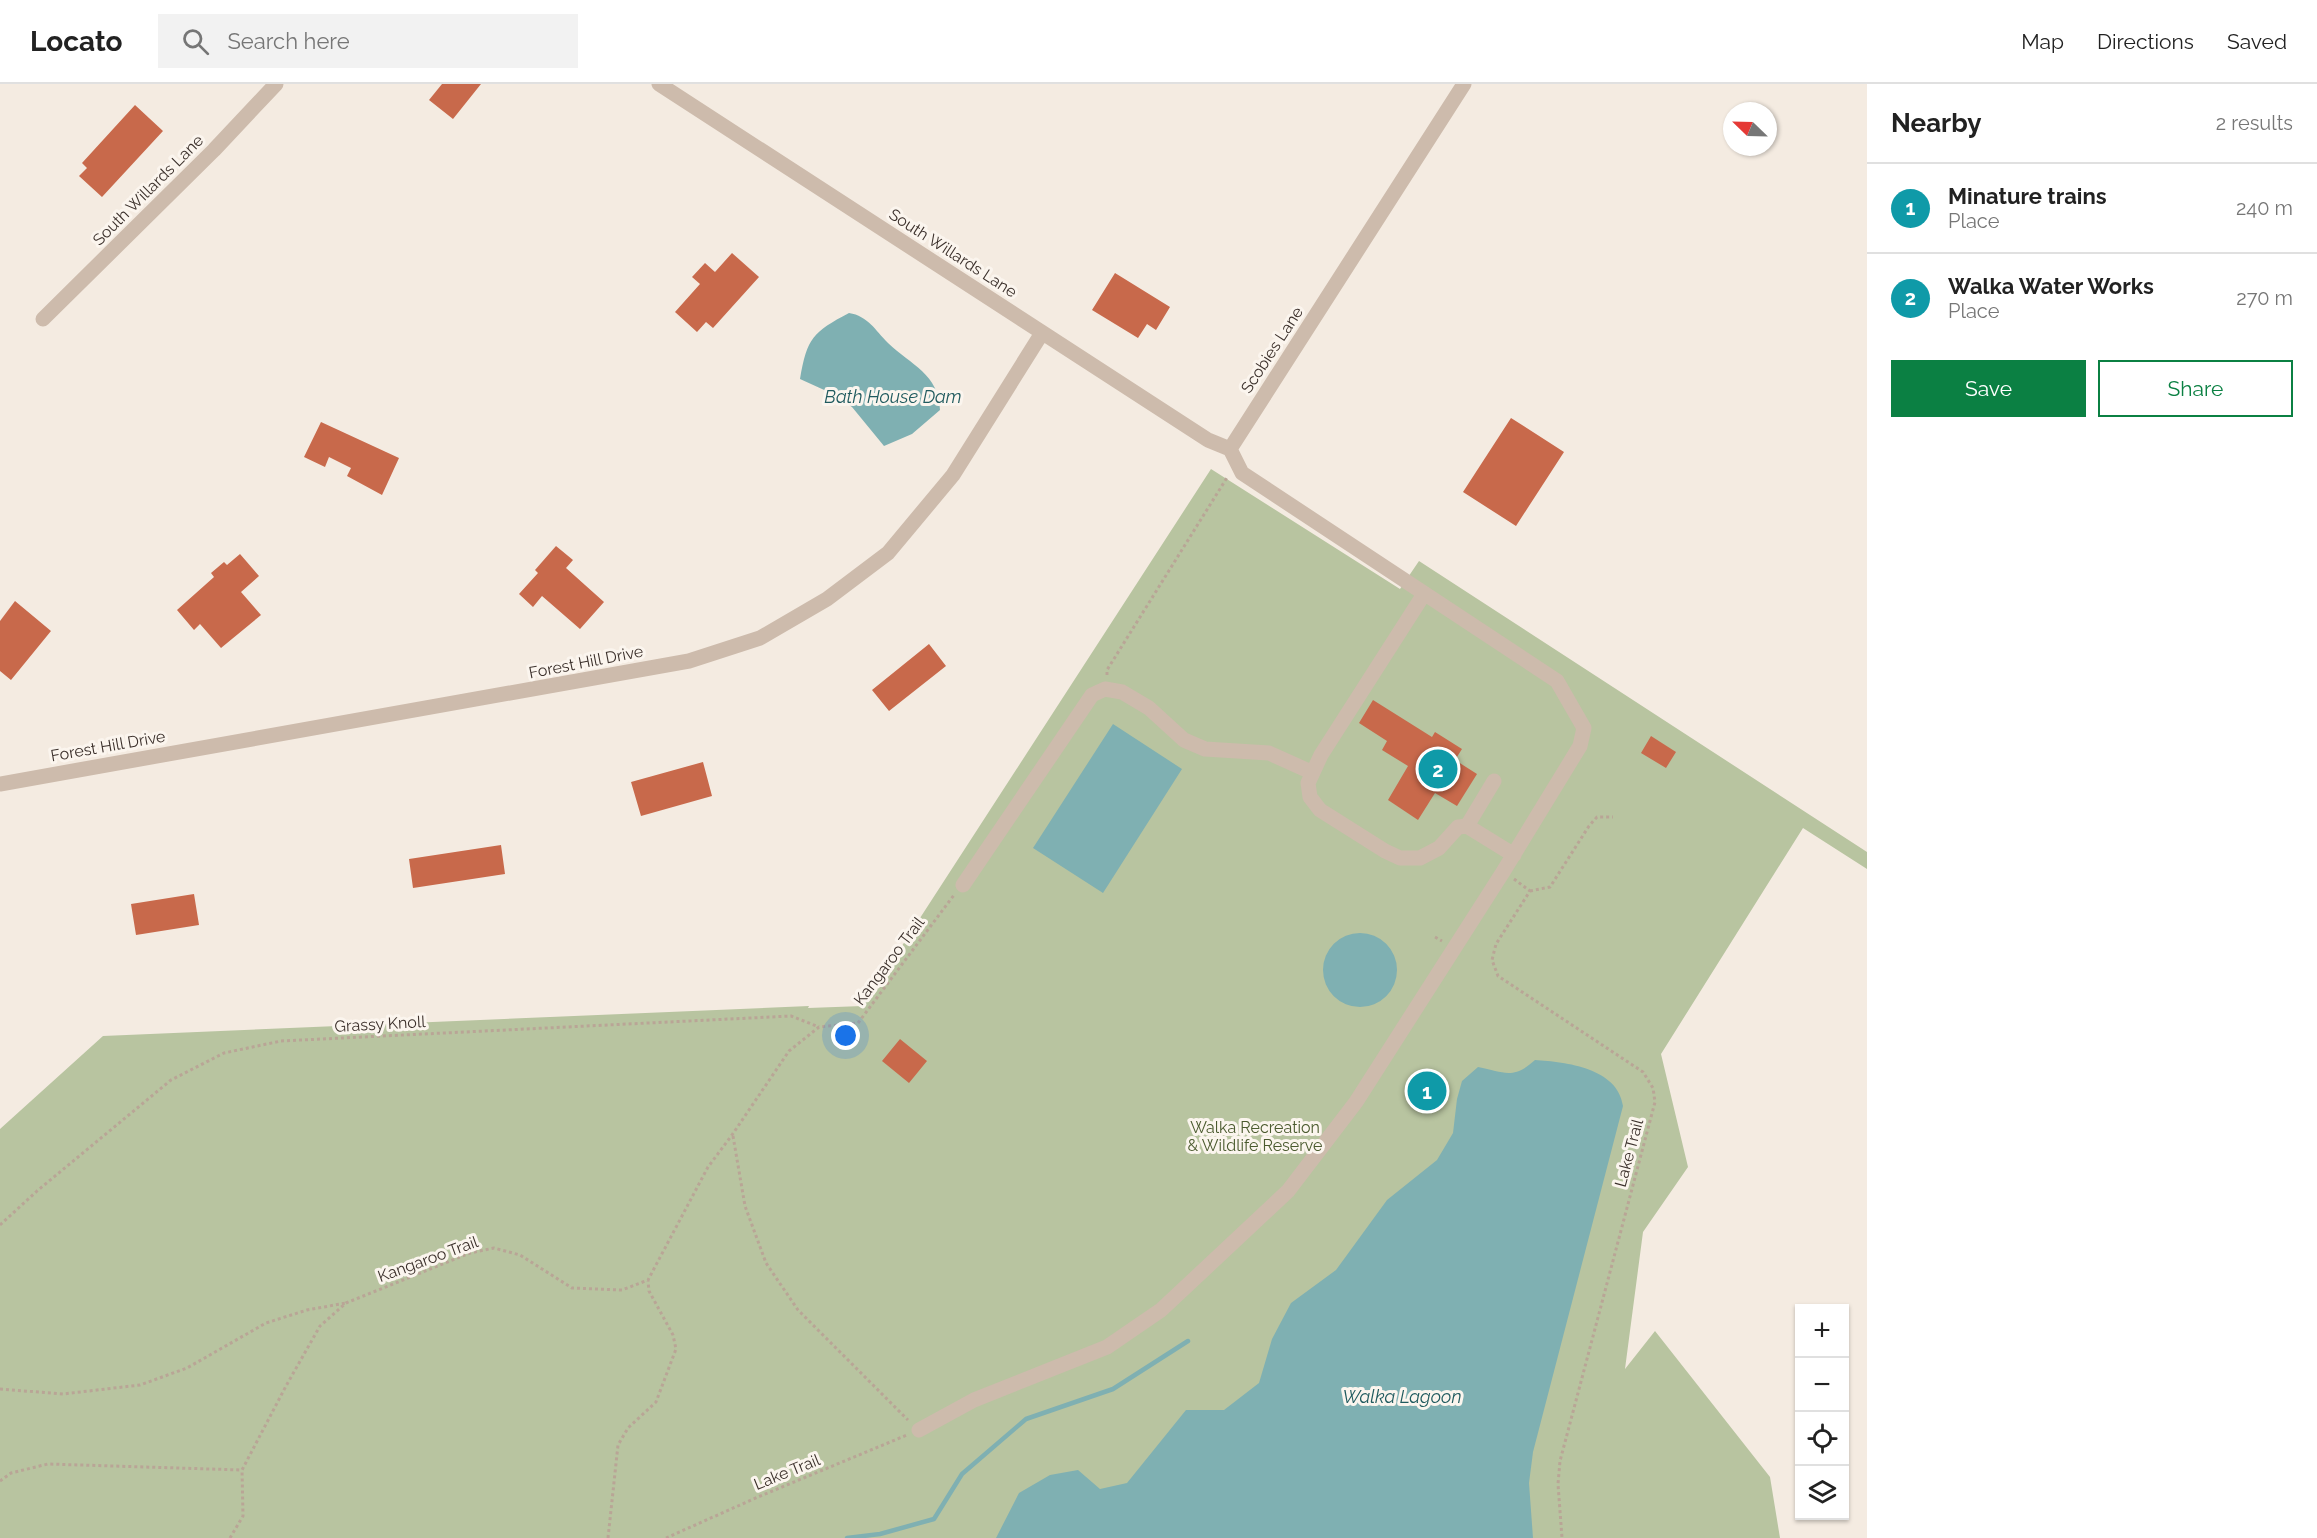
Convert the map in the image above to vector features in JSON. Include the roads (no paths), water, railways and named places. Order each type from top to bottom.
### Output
[{"type":"street","name":"South Willards Lane","points":[[43,319],[214,150],[276,84]]},
{"type":"street","name":"South Willards Lane","points":[[659,84],[1208,440],[1230,449]]},
{"type":"street","name":"Scobies Lane","points":[[1230,449],[1464,84]]},
{"type":"street","name":"Forest Hill Drive","points":[[0,784],[689,661],[760,638],[827,599],[888,553],[953,475],[1042,333]]},
{"type":"street","points":[[919,1430],[974,1400],[1107,1347],[1161,1310],[1288,1191],[1356,1102],[1514,855],[1580,746],[1584,728],[1557,681],[1242,473],[1230,449]]},
{"type":"street","points":[[1424,594],[1311,772],[1308,783],[1310,797],[1320,810],[1400,858],[1420,858],[1439,848],[1458,827],[1467,826],[1514,855]]},
{"type":"street","points":[[963,885],[1092,695],[1106,689],[1122,692],[1149,708],[1184,740],[1205,749],[1269,753],[1311,772]]},
{"type":"street","points":[[1467,826],[1494,781]]},
{"type":"water","name":"Bath House Dam","points":[[849,313],[866,320],[888,343],[922,371],[935,387],[938,398],[940,410],[912,434],[884,446],[852,407],[833,394],[800,379],[809,345],[814,338],[827,326]]},
{"type":"water","points":[[1113,724],[1182,769],[1103,893],[1033,848]]},
{"type":"water","points":[[1360,933],[1374,936],[1386,944],[1394,956],[1397,970],[1394,984],[1386,996],[1374,1004],[1360,1007],[1346,1004],[1334,996],[1326,984],[1323,970],[1326,956],[1334,944],[1346,936]]},
{"type":"water","name":"Walka Lagoon","points":[[1535,1060],[1575,1065],[1601,1075],[1612,1083],[1619,1093],[1623,1106],[1533,1452],[1529,1483],[1533,1538],[996,1538],[1019,1493],[1050,1475],[1078,1470],[1100,1489],[1127,1483],[1186,1410],[1224,1410],[1259,1383],[1272,1339],[1291,1303],[1336,1270],[1387,1200],[1437,1160],[1453,1133],[1457,1099],[1462,1081],[1478,1067],[1508,1073],[1520,1070]]},
{"type":"waterway","points":[[847,1538],[880,1534],[934,1519],[962,1474],[1026,1419],[1113,1389],[1188,1341]]},
{"type":"place","name":"Walka Water Works","points":[[1438,769]]},
{"type":"place","name":"Minature trains","points":[[1427,1091]]},
{"type":"park label","name":"Walka Recreation & Wildlife Reserve","points":[[1255,1136]]}]
